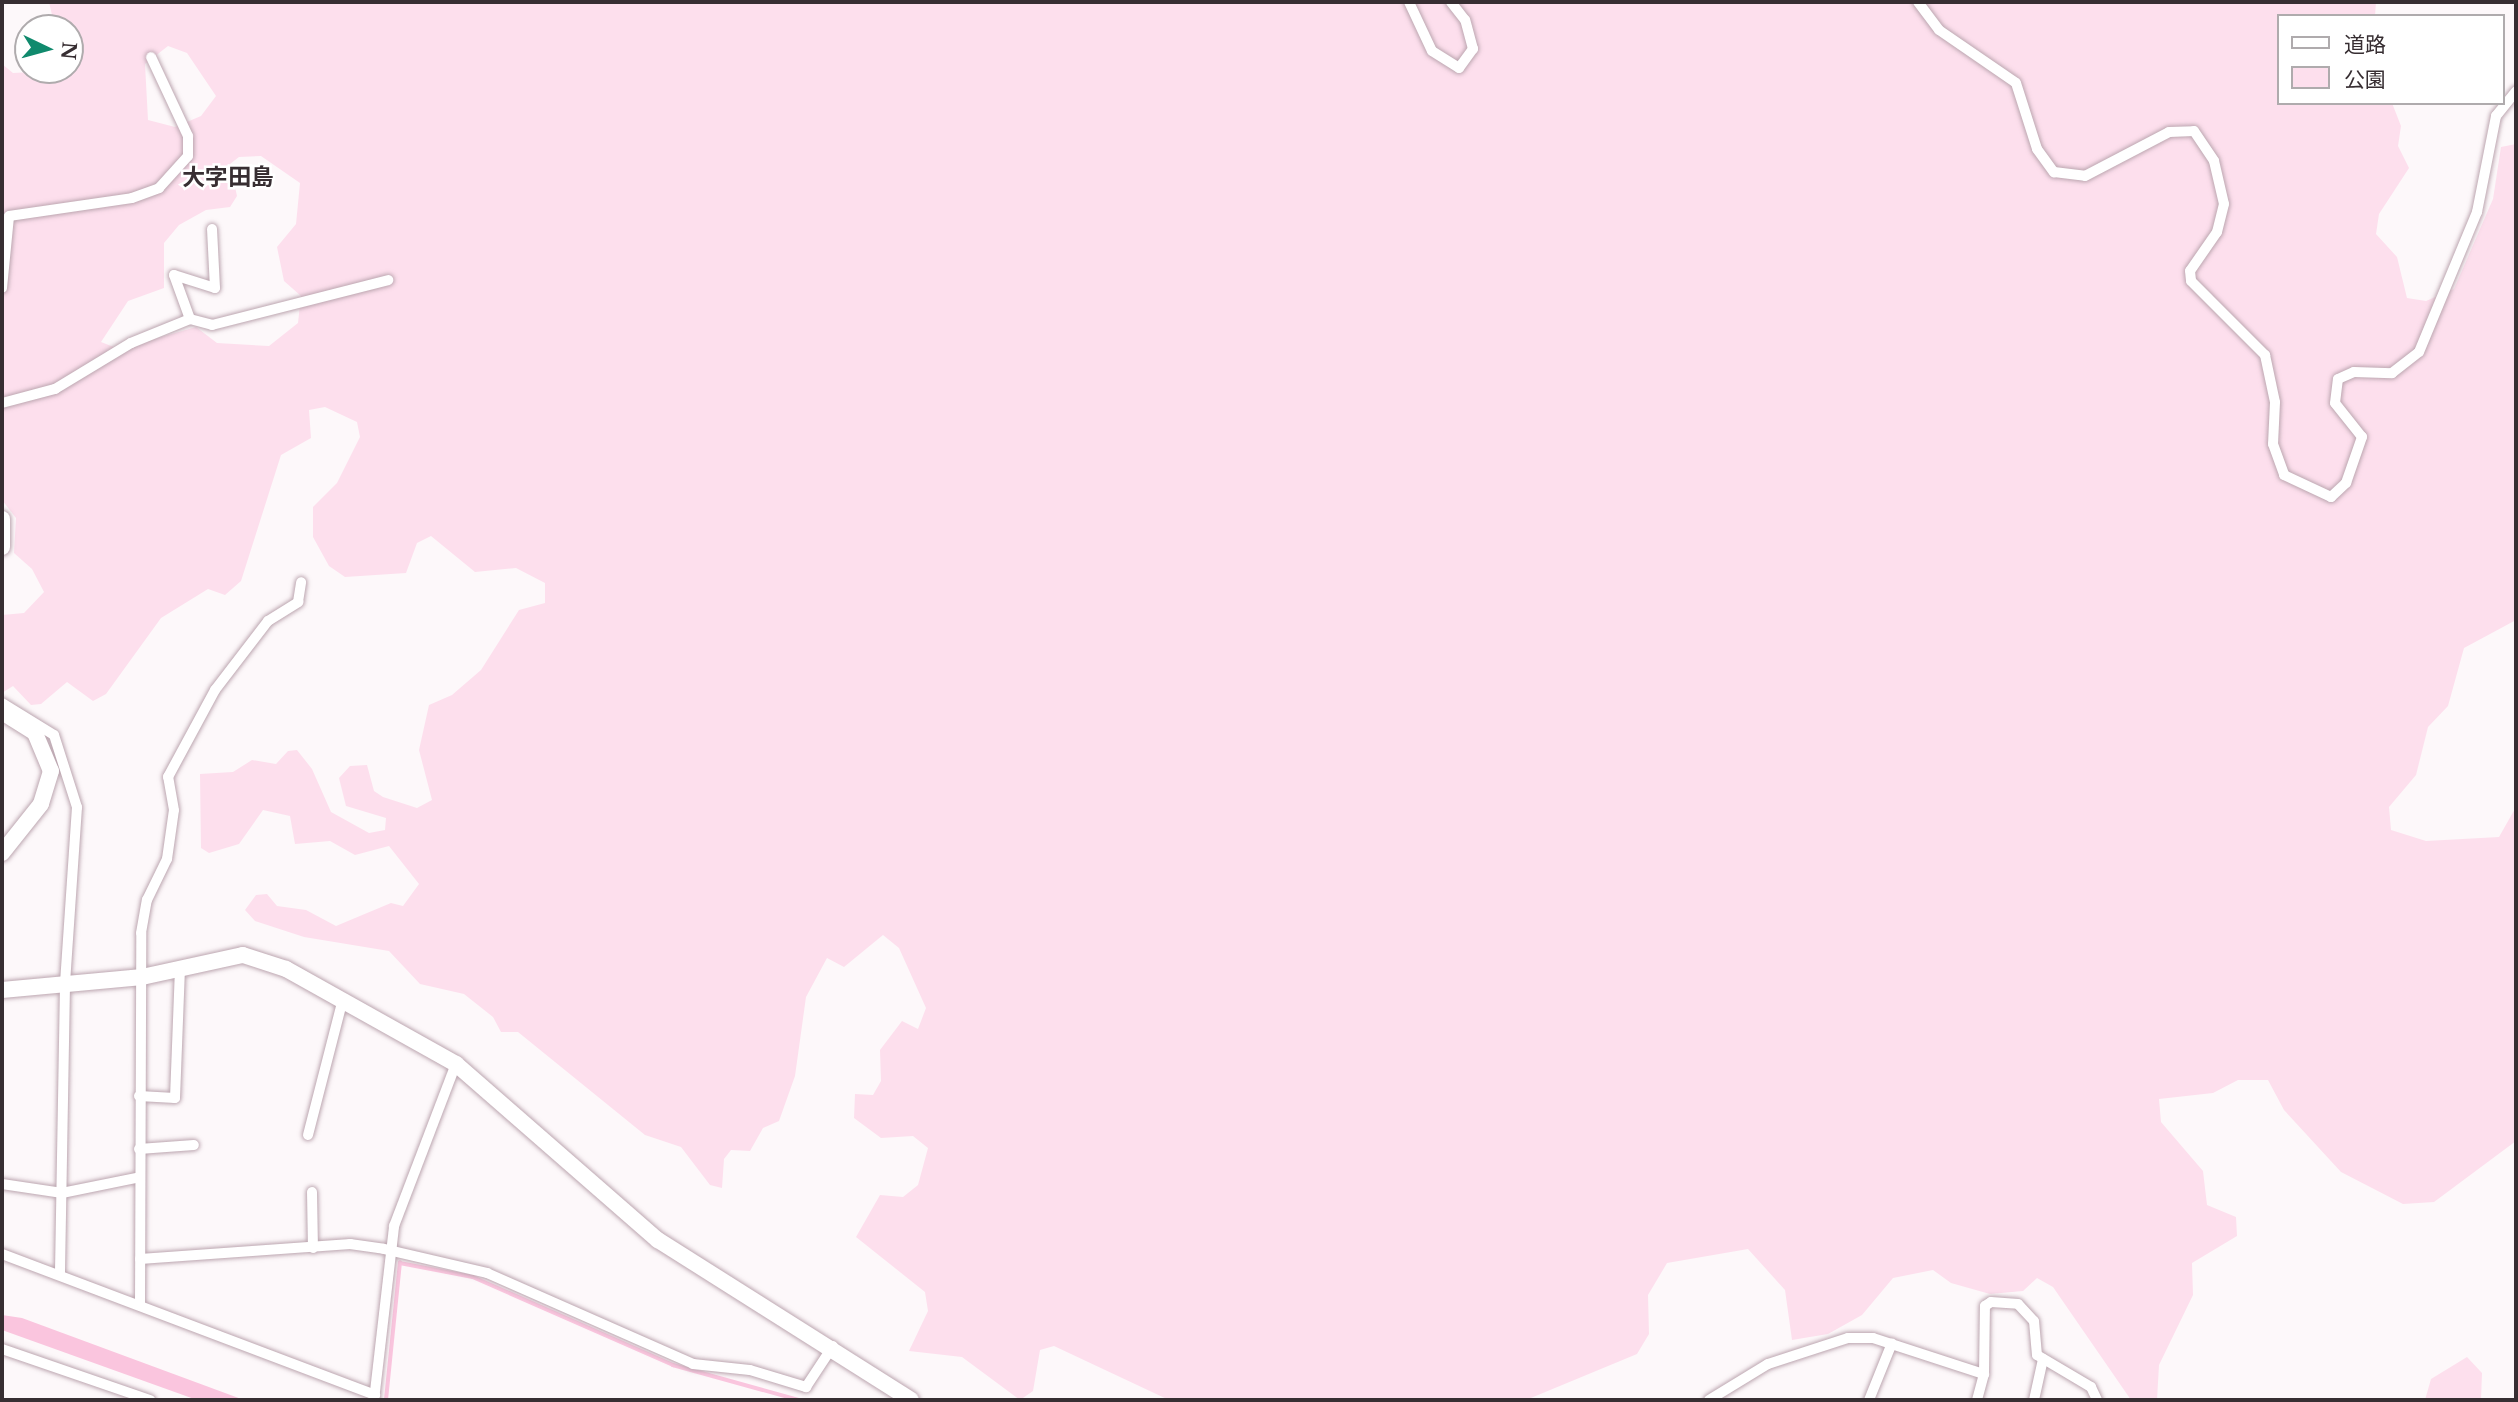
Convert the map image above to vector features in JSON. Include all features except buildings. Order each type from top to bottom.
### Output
[{"type":"street","points":[[1409,2],[1432,51],[1459,68],[1474,49],[1465,20],[1451,2]]},
{"type":"street","points":[[1918,2],[1939,30],[2016,83],[2037,149],[2054,172],[2085,176],[2169,132],[2194,131],[2214,161],[2224,204],[2217,232],[2190,271],[2192,281],[2265,355],[2275,402],[2273,444],[2284,475],[2332,497],[2346,483],[2362,437],[2336,403],[2338,379],[2354,372],[2392,373],[2419,352],[2477,212],[2496,116],[2516,91]]},
{"type":"street","points":[[2,288],[9,216],[132,198],[159,188],[188,156],[188,136],[151,57]]},
{"type":"street","points":[[190,318],[174,275],[215,288],[212,229]]},
{"type":"street","points":[[2,403],[55,389],[131,343],[190,318],[225,324],[388,280]]},
{"type":"street","points":[[2,519],[2,547]]},
{"type":"street","points":[[140,1305],[136,1178],[139,1149],[143,911],[165,868],[174,810],[170,768],[254,637],[298,602],[301,582]]},
{"type":"street","points":[[2,703],[54,735],[77,807],[65,985],[60,1274]]},
{"type":"street","points":[[2,712],[35,733],[51,771],[41,804],[2,853]]},
{"type":"street","points":[[2,990],[142,977],[243,955],[343,999],[456,1064],[658,1240],[834,1346],[911,1400]]},
{"type":"street","points":[[139,1096],[175,1098],[180,967]]},
{"type":"street","points":[[308,1135],[343,999]]},
{"type":"street","points":[[2,1254],[60,1274],[375,1398],[388,1254],[456,1064]]},
{"type":"street","points":[[139,1149],[194,1145]]},
{"type":"street","points":[[2,1184],[62,1193],[136,1178]]},
{"type":"street","points":[[312,1192],[313,1248]]},
{"type":"street","points":[[140,1259],[350,1244],[487,1273],[693,1364],[750,1370],[806,1387],[834,1346]]},
{"type":"street","points":[[1977,1400],[1984,1374],[1985,1306],[1991,1302],[2018,1304],[2034,1321],[2037,1355],[2091,1387],[2097,1400]]},
{"type":"street","points":[[1709,1400],[1768,1364],[1848,1338],[1892,1343],[1984,1374]]},
{"type":"street","points":[[1869,1400],[1892,1343]]},
{"type":"street","points":[[2,1349],[150,1400]]},
{"type":"street","points":[[2034,1400],[2043,1359]]},
{"type":"green space","points":[[49,2],[2376,2],[2375,14],[2276,14],[2276,105],[2393,105],[2401,126],[2398,146],[2409,168],[2379,214],[2376,234],[2397,257],[2407,298],[2426,301],[2454,289],[2493,199],[2501,147],[2516,144],[2516,620],[2464,648],[2448,706],[2428,727],[2416,775],[2389,807],[2391,830],[2426,841],[2499,837],[2516,807],[2516,1141],[2434,1202],[2403,1204],[2341,1172],[2284,1110],[2268,1080],[2238,1080],[2213,1093],[2159,1099],[2161,1122],[2203,1171],[2207,1205],[2236,1217],[2237,1236],[2192,1263],[2193,1295],[2159,1365],[2157,1400],[2131,1400],[2053,1287],[2037,1278],[2023,1291],[1990,1294],[1951,1283],[1933,1270],[1893,1278],[1862,1315],[1828,1334],[1792,1340],[1785,1290],[1748,1249],[1667,1263],[1648,1295],[1649,1334],[1637,1354],[1526,1400],[1169,1400],[1054,1346],[1040,1350],[1033,1391],[1020,1400],[962,1357],[909,1351],[928,1311],[925,1292],[856,1237],[880,1195],[903,1197],[918,1185],[928,1148],[913,1136],[881,1138],[854,1118],[855,1094],[873,1095],[881,1081],[880,1050],[902,1021],[918,1029],[926,1008],[899,948],[883,935],[844,967],[827,958],[806,997],[795,1076],[779,1121],[763,1128],[750,1151],[731,1150],[724,1159],[722,1188],[710,1185],[681,1147],[645,1135],[518,1032],[501,1032],[493,1017],[464,994],[420,984],[389,951],[304,937],[255,921],[245,910],[256,895],[267,894],[277,906],[306,910],[336,926],[391,903],[403,906],[419,884],[389,846],[355,855],[330,841],[295,844],[290,816],[263,810],[239,844],[209,853],[201,848],[200,774],[233,772],[252,760],[276,764],[288,751],[297,750],[312,769],[331,812],[369,833],[385,830],[386,818],[346,806],[339,778],[350,766],[367,765],[374,791],[383,797],[417,808],[432,800],[419,750],[429,705],[452,695],[481,670],[519,610],[545,603],[545,583],[516,568],[475,572],[431,536],[417,543],[406,573],[345,577],[329,566],[313,537],[313,507],[337,483],[360,437],[357,422],[325,407],[309,410],[311,438],[281,455],[241,581],[225,595],[208,589],[161,618],[106,694],[93,701],[67,682],[41,704],[31,705],[13,686],[2,693],[2,615],[24,613],[44,592],[32,569],[14,553],[16,518],[2,500],[2,64],[13,73],[14,84],[84,84],[84,14],[52,14]],"holes":[[[168,46],[187,53],[216,96],[201,116],[175,127],[148,120],[145,64]],[[261,156],[300,183],[296,224],[277,247],[284,281],[301,296],[298,323],[269,346],[217,343],[196,327],[119,349],[101,342],[128,301],[164,288],[164,243],[179,225],[206,210],[230,207],[237,196],[230,164],[239,157]]]},
{"type":"green space","points":[[2467,1357],[2482,1373],[2481,1400],[2425,1400],[2431,1379]]},
{"type":"shaded area","points":[[2,1315],[22,1318],[244,1400],[197,1400],[2,1330]]},
{"type":"waterway","points":[[386,1400],[400,1263],[473,1277],[673,1365],[799,1400]]},
{"type":"district","name":"大字田島","points":[[228,177]]}]
